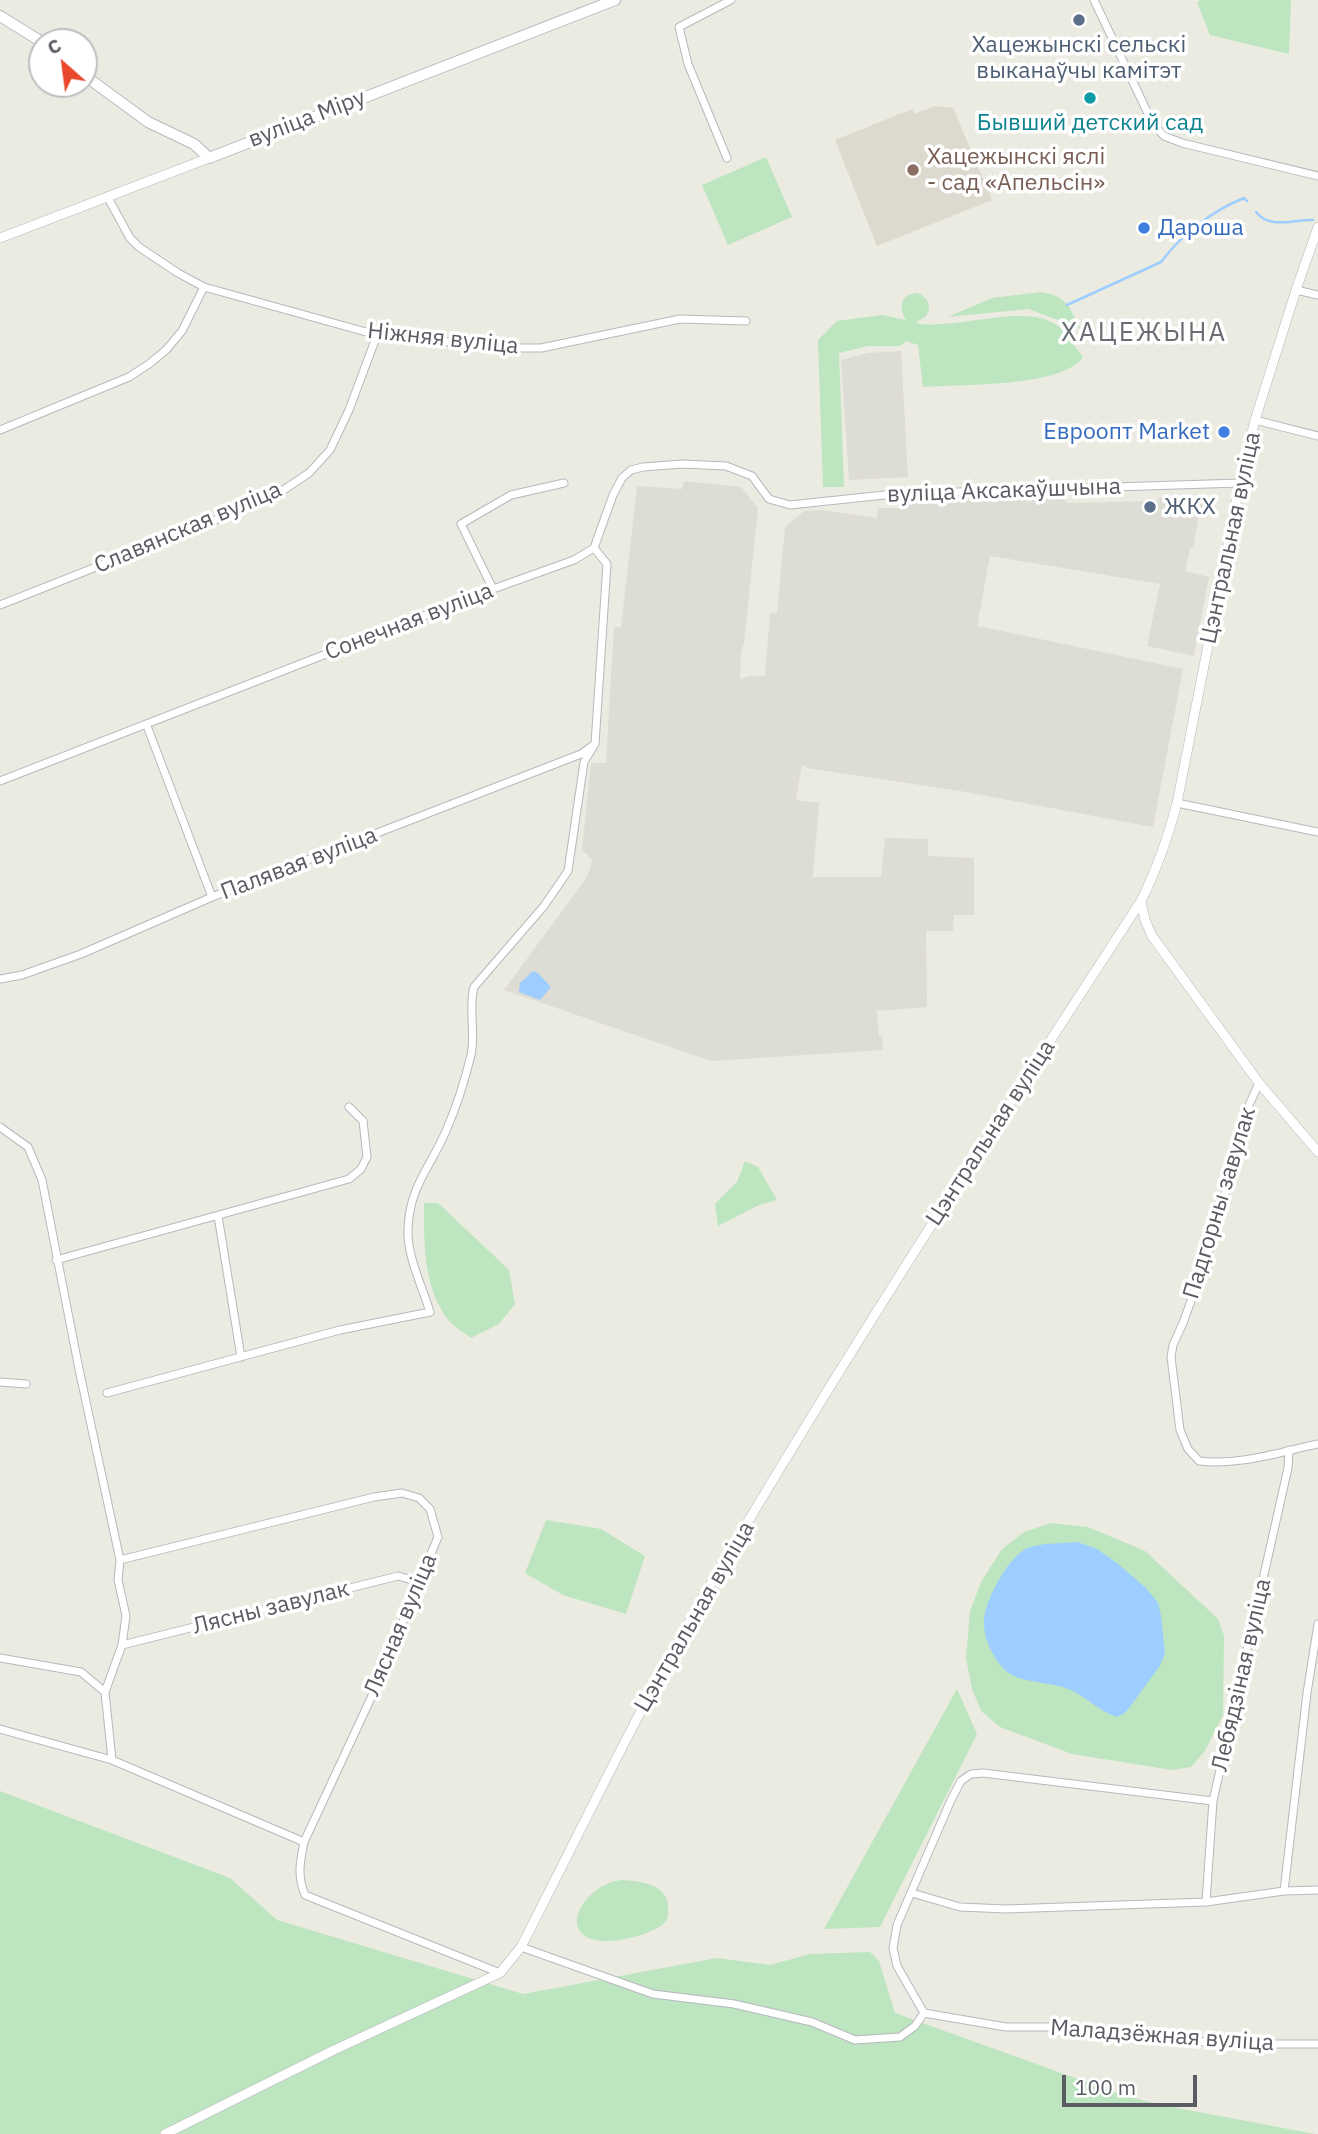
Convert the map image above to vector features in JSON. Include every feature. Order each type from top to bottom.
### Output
[{"type":"main road","name":"вуліца Міру","points":[[209,158],[615,0]]},
{"type":"main road","points":[[0,16],[28,33]]},
{"type":"main road","points":[[98,85],[148,122],[194,144],[209,158]]},
{"type":"street","points":[[727,158],[688,64],[679,27],[732,0]]},
{"type":"street","points":[[1094,0],[1153,124],[1164,136],[1195,147],[1318,176]]},
{"type":"street","name":"вуліца Міру","points":[[0,238],[209,158]]},
{"type":"street","name":"Ніжняя вуліца","points":[[107,196],[130,238],[139,247],[204,287],[377,335],[512,348],[541,348],[681,319],[746,321]]},
{"type":"street","name":"Цэнтральная вуліца","points":[[500,1973],[521,1947],[646,1702],[711,1585],[854,1346],[1141,901],[1160,861],[1177,803],[1240,482],[1255,420],[1296,290],[1314,248],[1318,227]]},
{"type":"street","points":[[0,430],[129,377],[149,365],[166,351],[182,331],[204,287]]},
{"type":"street","points":[[1296,290],[1318,295]]},
{"type":"street","name":"Славянская вуліца","points":[[0,605],[273,496],[309,473],[330,450],[349,410],[377,335]]},
{"type":"street","points":[[1255,420],[1318,436]]},
{"type":"street","name":"вуліца Аксакаўшчына","points":[[594,548],[622,478],[631,470],[643,467],[682,464],[726,466],[752,476],[769,499],[790,505],[894,494],[1240,482]]},
{"type":"street","points":[[493,589],[461,524],[511,495],[564,483]]},
{"type":"street","points":[[107,1393],[340,1330],[430,1312],[410,1250],[408,1232],[414,1190],[446,1131],[471,1055],[471,999],[474,987],[544,906],[568,872],[584,762],[596,744],[607,564],[594,548]]},
{"type":"street","name":"Сонечная вуліца","points":[[0,781],[574,560],[594,548]]},
{"type":"street","points":[[147,726],[212,897]]},
{"type":"street","name":"Палявая вуліца","points":[[0,979],[22,975],[81,954],[212,897],[581,754],[596,744]]},
{"type":"street","points":[[1177,803],[1318,832]]},
{"type":"street","points":[[1141,901],[1144,920],[1152,936],[1259,1083],[1318,1152]]},
{"type":"street","name":"Падгорны завулак","points":[[1259,1083],[1249,1105],[1212,1242],[1183,1323],[1172,1345],[1171,1357],[1181,1430],[1188,1449],[1199,1461],[1215,1463],[1244,1460],[1289,1450]]},
{"type":"street","points":[[57,1260],[349,1179],[361,1169],[367,1157],[363,1121],[349,1107]]},
{"type":"street","points":[[0,1127],[28,1147],[42,1180],[120,1560],[118,1580],[126,1616],[122,1645],[105,1692],[111,1760]]},
{"type":"street","points":[[218,1216],[241,1357]]},
{"type":"street","points":[[0,1382],[26,1384]]},
{"type":"street","points":[[1289,1450],[1318,1444]]},
{"type":"street","name":"Лебядзіная вуліца","points":[[1206,1902],[1213,1801],[1288,1468],[1289,1450]]},
{"type":"street","name":"Лясная вуліца","points":[[120,1560],[374,1497],[402,1493],[419,1498],[430,1509],[438,1537],[370,1700],[304,1842],[299,1881],[306,1895],[500,1973]]},
{"type":"street","name":"Лясны завулак","points":[[122,1645],[398,1576],[419,1582]]},
{"type":"street","points":[[1284,1891],[1307,1693],[1318,1624]]},
{"type":"street","points":[[0,1658],[81,1672],[105,1692]]},
{"type":"street","points":[[0,1729],[111,1760],[304,1842]]},
{"type":"street","points":[[521,1947],[653,1994],[734,2004],[812,2022],[856,2040],[900,2037],[915,2025],[924,2013],[897,1966],[893,1948],[897,1924],[961,1781],[971,1774],[1006,1774],[1213,1801]]},
{"type":"street","points":[[912,1893],[960,1907],[1006,1909],[1206,1902],[1284,1891],[1318,1890]]},
{"type":"street","points":[[165,2134],[334,2050],[500,1973]]},
{"type":"street","name":"Маладзёжная вуліца","points":[[924,2013],[1006,2027],[1061,2027],[1224,2044],[1318,2044]]},
{"type":"shaded area","name":"Хацежынскі яслі - сад «Апельсін»","points":[[935,106],[953,108],[992,200],[877,246],[835,140],[912,109],[915,114]]},
{"type":"shaded area","points":[[901,351],[908,477],[849,480],[841,360],[868,353]]},
{"type":"shaded area","points":[[684,481],[741,487],[758,508],[740,680],[748,676],[765,676],[770,614],[777,613],[785,527],[804,511],[822,510],[877,518],[878,508],[898,508],[907,502],[1062,498],[1067,503],[1158,501],[1159,497],[1209,502],[1210,509],[1200,508],[1193,548],[1190,548],[1185,571],[1209,577],[1194,656],[1147,646],[1160,584],[990,556],[978,621],[978,626],[1183,669],[1153,827],[960,791],[807,768],[802,764],[796,800],[819,803],[813,877],[881,877],[885,838],[928,839],[928,856],[974,858],[974,915],[954,915],[953,931],[926,931],[927,1007],[877,1011],[883,1050],[711,1061],[504,990],[585,880],[590,869],[592,859],[582,850],[591,763],[606,763],[614,627],[621,627],[637,486],[682,489]]},
{"type":"green space","points":[[1291,0],[1289,54],[1210,35],[1197,2]]},
{"type":"green space","points":[[766,157],[792,217],[728,245],[702,185]]},
{"type":"green space","points":[[1041,292],[1057,296],[1066,303],[1080,328],[1028,309],[948,317],[992,298]]},
{"type":"green space","points":[[918,293],[927,300],[929,309],[926,316],[915,323],[949,324],[1025,316],[1041,318],[1063,330],[1083,357],[1072,367],[1033,379],[923,387],[918,345],[906,341],[900,346],[868,346],[839,353],[844,487],[823,487],[818,340],[837,321],[882,315],[906,320],[902,311],[903,302],[908,296]]},
{"type":"green space","points":[[745,1161],[758,1167],[777,1200],[759,1205],[718,1226],[715,1204],[737,1182]]},
{"type":"green space","points":[[424,1203],[438,1203],[509,1270],[515,1304],[499,1324],[471,1338],[449,1321],[434,1294],[427,1265]]},
{"type":"green space","points":[[546,1520],[601,1529],[645,1556],[626,1614],[563,1595],[525,1573]]},
{"type":"green space","points":[[1051,1523],[1088,1527],[1145,1551],[1218,1619],[1224,1636],[1223,1715],[1205,1751],[1191,1767],[1172,1770],[1072,1754],[1000,1727],[981,1711],[972,1689],[966,1658],[970,1611],[981,1582],[1002,1549],[1024,1532]]},
{"type":"green space","points":[[957,1689],[977,1734],[880,1927],[824,1929]]},
{"type":"green space","points":[[0,1791],[230,1878],[277,1920],[523,1994],[717,1958],[770,1965],[810,1954],[870,1952],[879,1961],[895,2013],[1125,2096],[1315,2134],[0,2134]]},
{"type":"green space","points":[[621,1880],[645,1883],[665,1895],[668,1902],[666,1920],[655,1929],[624,1939],[602,1941],[585,1936],[579,1930],[577,1922],[581,1907],[599,1889]]},
{"type":"water","points":[[533,971],[551,987],[540,1000],[519,992],[520,983]]},
{"type":"water","points":[[1077,1542],[1097,1549],[1146,1588],[1158,1603],[1161,1616],[1165,1654],[1159,1667],[1126,1712],[1117,1717],[1066,1688],[1024,1679],[1008,1672],[995,1657],[985,1635],[987,1605],[1004,1572],[1017,1555],[1036,1546]]},
{"type":"waterway","points":[[1067,305],[1161,262],[1178,242],[1209,217],[1232,203],[1244,198],[1247,201]]},
{"type":"waterway","points":[[1256,212],[1268,221],[1275,222],[1313,220]]},
{"type":"place","name":"Хацежынскі сельскі выканаўчы камітэт","points":[[1079,20]]},
{"type":"place","name":"Бывший детский сад","points":[[1090,98]]},
{"type":"place","name":"Хацежынскі яслі - сад «Апельсін»","points":[[913,170]]},
{"type":"place","name":"Дароша","points":[[1144,228]]},
{"type":"place","name":"Евроопт Market","points":[[1224,432]]},
{"type":"place","name":"ЖКХ","points":[[1150,507]]},
{"type":"district","name":"ХАЦЕЖЫНА","points":[[1144,333]]}]
